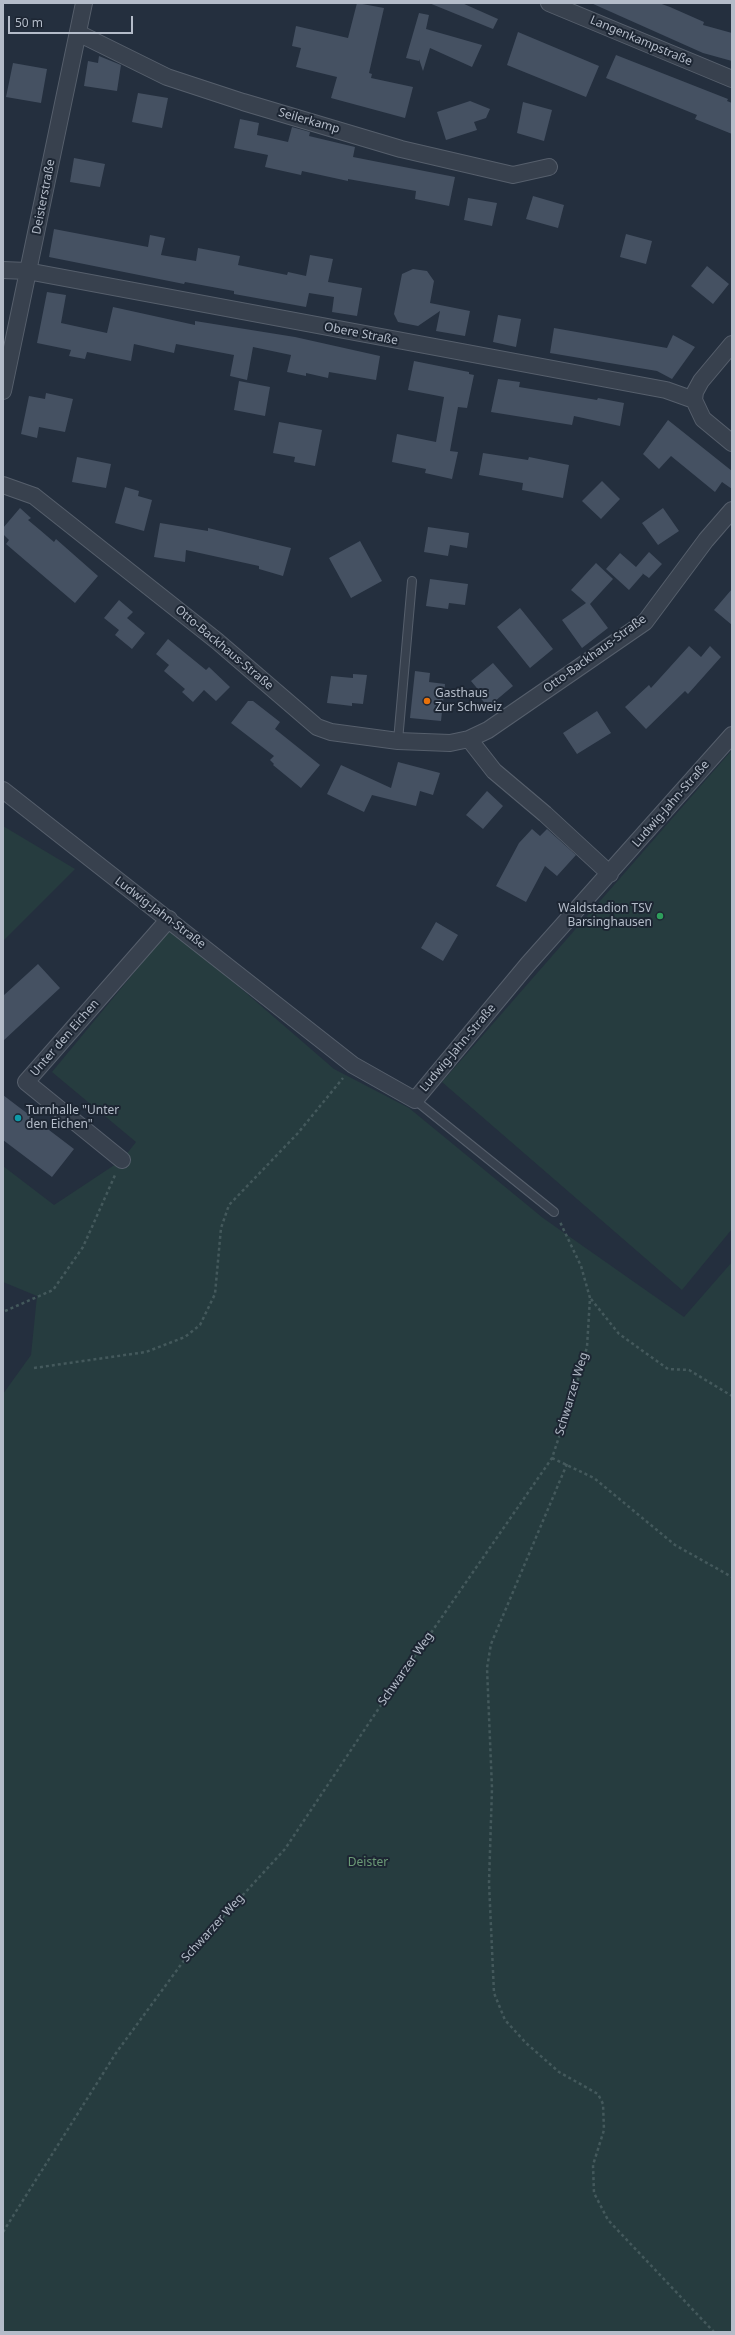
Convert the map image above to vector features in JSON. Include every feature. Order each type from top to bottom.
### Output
[{"type":"street","name":"Deisterstraße","points":[[3,391],[84,3]]},
{"type":"street","name":"Langenkampstraße","points":[[550,3],[732,79]]},
{"type":"street","name":"Seilerkamp","points":[[78,33],[167,77],[243,102],[401,149],[513,175],[549,167]]},
{"type":"street","name":"Obere Straße","points":[[3,270],[27,272],[666,390],[694,400]]},
{"type":"street","points":[[732,344],[701,381],[695,392],[694,400],[703,419],[732,443]]},
{"type":"street","name":"Otto-Backhaus-Straße","points":[[3,485],[34,496],[217,641],[317,727],[330,732],[398,741],[450,743],[469,739],[488,730],[645,622],[706,540],[732,510]]},
{"type":"street","name":"Ludwig-Jahn-Straße","points":[[3,790],[94,864],[169,918],[353,1065],[415,1100],[528,964],[610,874],[732,735]]},
{"type":"street","points":[[469,739],[494,771],[545,814],[610,874]]},
{"type":"street","name":"Unter den Eichen","points":[[122,1160],[26,1082],[169,918]]},
{"type":"lane","points":[[398,741],[412,581]]},
{"type":"lane","points":[[415,1100],[554,1212]]},
{"type":"path","points":[[34,1368],[146,1352],[185,1337],[200,1325],[215,1294],[221,1228],[229,1205],[298,1133],[353,1065]]},
{"type":"path","points":[[5,1311],[53,1290],[83,1247],[122,1160]]},
{"type":"path","name":"Schwarzer Weg","points":[[3,2232],[116,2053],[188,1955],[285,1849],[381,1705],[552,1458],[576,1386],[587,1347],[590,1298],[581,1266],[569,1238],[554,1212]]},
{"type":"path","points":[[590,1298],[618,1334],[668,1369],[689,1370],[732,1396]]},
{"type":"path","points":[[552,1458],[594,1478],[675,1545],[732,1577]]},
{"type":"path","points":[[566,1464],[491,1644],[486,1668],[492,1788],[489,1883],[494,1993],[505,2020],[526,2043],[559,2072],[598,2094],[603,2104],[604,2130],[593,2165],[594,2193],[608,2220],[714,2332]]},
{"type":"green space","name":"Waldstadion TSV Barsinghausen","points":[[732,750],[732,1229],[682,1290],[442,1082]]},
{"type":"green space","points":[[3,826],[75,869],[3,941]]},
{"type":"green space","name":"Deister","points":[[171,928],[334,1069],[409,1108],[543,1218],[684,1317],[732,1262],[732,2332],[3,2332],[3,1394],[31,1355],[37,1296],[3,1282],[3,1166],[54,1205],[122,1160],[136,1142],[52,1072]]},
{"type":"building","points":[[357,3],[384,8],[369,73],[372,74],[371,78],[413,87],[405,118],[331,98],[337,77],[296,67],[301,48],[292,46],[296,26],[348,38]]},
{"type":"building","points":[[429,3],[462,3],[498,19],[493,29]]},
{"type":"building","points":[[591,3],[659,3],[670,7],[704,22],[703,25],[732,33],[732,61],[703,53]]},
{"type":"building","points":[[419,13],[429,15],[426,29],[482,45],[472,67],[430,48],[423,71],[419,59],[419,61],[406,58]]},
{"type":"building","points":[[518,32],[599,66],[586,97],[507,65]]},
{"type":"building","points":[[616,55],[728,99],[727,101],[732,103],[732,134],[695,119],[697,115],[606,78]]},
{"type":"building","points":[[99,56],[121,65],[117,91],[84,86],[88,61],[98,63]]},
{"type":"building","points":[[13,63],[47,69],[41,103],[6,97]]},
{"type":"building","points":[[138,93],[168,98],[162,128],[132,122]]},
{"type":"building","points":[[470,101],[490,109],[486,118],[474,122],[477,130],[446,140],[437,112]]},
{"type":"building","points":[[523,102],[552,110],[544,141],[517,133]]},
{"type":"building","points":[[240,119],[259,123],[257,135],[288,142],[292,127],[310,132],[309,136],[355,147],[353,157],[455,177],[449,206],[415,199],[416,191],[348,179],[348,181],[302,171],[301,175],[265,167],[268,155],[234,148]]},
{"type":"building","points":[[74,158],[105,164],[100,187],[70,182]]},
{"type":"building","points":[[533,196],[564,205],[558,228],[526,219]]},
{"type":"building","points":[[468,198],[497,203],[492,226],[464,220]]},
{"type":"building","points":[[54,229],[148,247],[150,235],[165,238],[161,255],[196,261],[198,248],[240,256],[238,265],[287,275],[288,272],[306,276],[310,255],[333,259],[328,282],[362,288],[357,316],[332,312],[334,297],[309,293],[306,307],[234,294],[234,291],[185,282],[184,284],[49,257]]},
{"type":"building","points":[[626,234],[652,241],[646,264],[620,257]]},
{"type":"building","points":[[707,266],[729,284],[713,304],[691,286]]},
{"type":"building","points":[[413,269],[427,271],[434,281],[430,303],[470,311],[465,336],[436,331],[440,311],[418,326],[398,322],[394,314],[402,274]]},
{"type":"building","points":[[47,292],[66,295],[61,323],[107,333],[113,307],[195,325],[195,321],[295,337],[380,356],[376,380],[329,372],[328,378],[306,373],[306,376],[287,372],[291,355],[253,347],[247,380],[230,376],[234,355],[176,344],[174,353],[134,344],[131,361],[87,352],[85,359],[69,356],[71,350],[37,343]]},
{"type":"building","points":[[498,315],[521,319],[516,347],[493,342]]},
{"type":"building","points":[[554,328],[667,348],[673,335],[695,347],[672,379],[657,371],[550,353]]},
{"type":"building","points":[[414,361],[469,372],[469,374],[474,375],[467,408],[458,407],[450,451],[458,452],[452,479],[425,473],[426,469],[392,462],[397,434],[436,442],[444,397],[408,390]]},
{"type":"building","points":[[498,379],[520,382],[519,387],[624,403],[620,426],[574,416],[572,425],[491,412]]},
{"type":"building","points":[[239,381],[270,387],[265,416],[234,410]]},
{"type":"building","points":[[46,393],[73,399],[65,432],[39,427],[37,438],[21,434],[29,396],[45,399]]},
{"type":"building","points":[[668,420],[732,471],[732,489],[722,482],[715,492],[671,456],[659,469],[643,454]]},
{"type":"building","points":[[279,422],[322,430],[315,466],[294,462],[295,457],[273,453]]},
{"type":"building","points":[[483,453],[528,460],[529,457],[569,465],[563,498],[522,490],[523,483],[479,475]]},
{"type":"building","points":[[77,457],[111,464],[106,488],[72,482]]},
{"type":"building","points":[[602,481],[620,499],[601,519],[582,501]]},
{"type":"building","points":[[125,487],[139,491],[138,496],[152,500],[144,531],[115,523]]},
{"type":"building","points":[[20,508],[31,518],[28,520],[54,542],[56,539],[98,576],[75,603],[6,544],[9,540],[3,534],[3,528]]},
{"type":"building","points":[[663,508],[679,531],[658,545],[642,523]]},
{"type":"building","points":[[160,523],[208,531],[208,528],[291,548],[283,576],[259,569],[259,566],[186,550],[185,562],[154,557]]},
{"type":"building","points":[[428,527],[469,533],[467,548],[450,545],[448,556],[424,552]]},
{"type":"building","points":[[360,541],[382,581],[351,598],[329,558]]},
{"type":"building","points":[[649,552],[662,564],[649,578],[642,573],[643,574],[629,590],[606,569],[620,553],[636,567]]},
{"type":"building","points":[[596,563],[613,579],[590,604],[608,628],[582,648],[562,620],[586,603],[571,590]]},
{"type":"building","points":[[430,579],[468,584],[465,605],[449,603],[448,609],[426,606]]},
{"type":"building","points":[[732,589],[732,625],[714,610]]},
{"type":"building","points":[[119,600],[133,612],[127,618],[145,633],[132,649],[115,635],[119,630],[104,618]]},
{"type":"building","points":[[520,608],[553,649],[530,668],[497,627]]},
{"type":"building","points":[[168,639],[206,670],[209,667],[230,687],[216,701],[204,690],[193,702],[182,692],[185,689],[164,671],[169,665],[156,654]]},
{"type":"building","points":[[689,646],[701,657],[710,646],[721,657],[688,694],[685,691],[646,729],[625,707],[649,685],[651,688]]},
{"type":"building","points":[[493,663],[513,686],[488,707],[478,695],[481,693],[471,681]]},
{"type":"building","name":"Gasthaus Zur Schweiz","points":[[415,671],[430,673],[429,682],[445,684],[441,721],[410,718]]},
{"type":"building","points":[[353,674],[367,675],[363,704],[352,703],[352,706],[327,703],[331,676],[353,678]]},
{"type":"building","points":[[248,701],[253,701],[280,722],[275,729],[320,765],[301,788],[273,765],[274,764],[270,760],[274,756],[231,723]]},
{"type":"building","points":[[597,711],[611,733],[577,754],[563,733]]},
{"type":"building","points":[[398,762],[440,773],[433,795],[420,791],[416,806],[372,795],[364,812],[327,794],[341,765],[391,788]]},
{"type":"building","points":[[487,791],[503,806],[483,829],[466,815]]},
{"type":"building","points":[[532,829],[540,836],[547,829],[576,855],[557,876],[545,866],[526,902],[496,886],[519,843]]},
{"type":"building","points":[[436,922],[458,935],[443,961],[421,948]]},
{"type":"building","points":[[38,964],[60,988],[3,1041],[3,996]]},
{"type":"building","name":"Turnhalle \"Unter den Eichen\"","points":[[3,1095],[74,1149],[52,1177],[3,1140]]},
{"type":"place","name":"Gasthaus Zur Schweiz","points":[[427,701]]},
{"type":"place","name":"Waldstadion TSV Barsinghausen","points":[[660,916]]},
{"type":"place","name":"Turnhalle \"Unter den Eichen\"","points":[[18,1118]]}]
